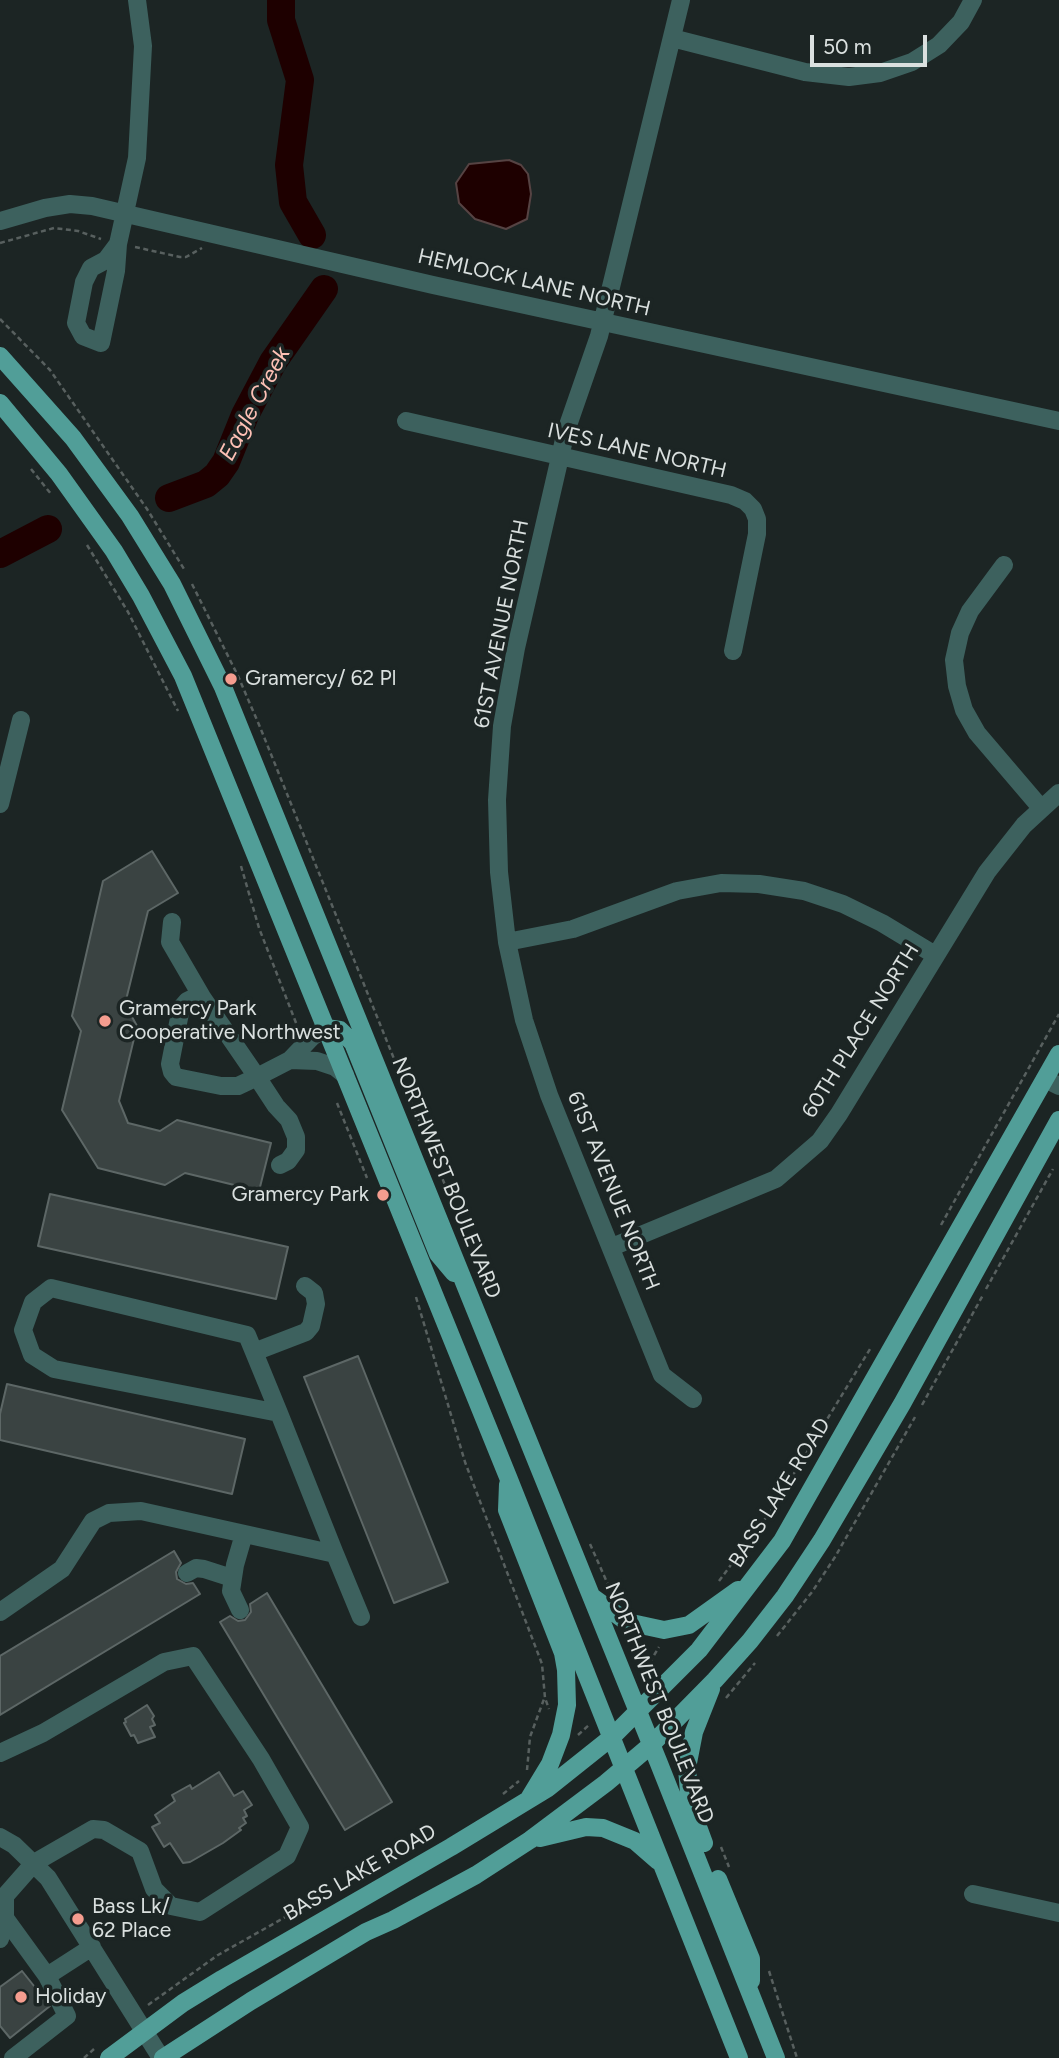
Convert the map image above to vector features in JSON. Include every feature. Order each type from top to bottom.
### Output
[{"type":"main road","name":"NORTHWEST BOULEVARD","points":[[0,356],[73,438],[123,505],[172,584],[201,638],[270,799],[776,2058]]},
{"type":"main road","points":[[0,403],[86,510],[141,596],[183,676],[508,1476],[739,2058]]},
{"type":"main road","points":[[326,1028],[340,1030],[353,1043],[438,1254],[463,1283]]},
{"type":"main road","name":"BASS LAKE ROAD","points":[[105,2051],[138,2024],[222,1979],[527,1802],[612,1737],[699,1650],[782,1541],[1052,1082],[1059,1054]]},
{"type":"main road","points":[[162,2058],[354,1939],[476,1874],[530,1840],[651,1745],[715,1679],[750,1641],[785,1596],[822,1540],[1059,1120]]},
{"type":"main road","points":[[508,1476],[507,1510],[563,1653],[567,1680],[565,1719],[558,1744],[527,1802]]},
{"type":"main road","points":[[590,1596],[626,1622],[664,1630],[674,1629],[706,1615],[757,1576]]},
{"type":"main road","points":[[715,1679],[694,1732],[687,1768],[688,1787],[696,1823],[751,1959],[751,1995]]},
{"type":"main road","points":[[530,1840],[586,1827],[603,1828],[635,1841],[662,1864]]},
{"type":"street","points":[[118,244],[106,260],[91,268],[84,282],[76,323],[83,336],[101,342],[116,271],[118,244],[137,158],[143,46],[137,0]]},
{"type":"street","name":"61ST AVENUE NORTH","points":[[681,0],[603,322],[560,457],[516,648],[502,726],[497,800],[499,860],[508,943],[523,1020],[549,1095],[662,1375],[693,1399]]},
{"type":"street","points":[[672,37],[805,72],[849,77],[880,73],[912,62],[939,45],[961,22],[973,0]]},
{"type":"street","name":"HEMLOCK LANE NORTH","points":[[0,222],[46,208],[70,204],[92,206],[603,322],[1059,421]]},
{"type":"street","name":"IVES LANE NORTH","points":[[405,421],[731,495],[745,501],[753,509],[757,519],[757,534],[733,651]]},
{"type":"street","points":[[1004,565],[970,611],[960,633],[954,660],[957,686],[964,710],[977,733],[1041,808]]},
{"type":"street","points":[[0,804],[21,720]]},
{"type":"street","name":"60TH PLACE NORTH","points":[[612,1247],[750,1192],[776,1179],[800,1161],[839,1114],[935,955],[1004,848],[1041,808],[1059,793]]},
{"type":"street","points":[[508,943],[573,929],[677,891],[721,883],[759,884],[804,891],[843,904],[882,923],[935,955]]},
{"type":"street","points":[[172,922],[170,942],[202,997],[276,1107],[289,1120],[296,1137],[296,1150],[288,1161],[280,1166]]},
{"type":"street","points":[[202,997],[187,1001],[181,1008],[170,1064],[176,1077],[221,1086],[238,1086],[290,1060],[312,1037],[326,1028]]},
{"type":"street","points":[[290,1060],[317,1060],[335,1067],[345,1075]]},
{"type":"street","points":[[254,1352],[306,1332],[312,1326],[316,1304],[314,1293],[305,1286]]},
{"type":"street","points":[[279,1413],[54,1369],[33,1355],[23,1330],[33,1302],[51,1288],[247,1335],[279,1413],[335,1554],[361,1617]]},
{"type":"street","points":[[0,1612],[62,1569],[93,1521],[109,1513],[141,1511],[335,1554]]},
{"type":"street","points":[[240,1610],[231,1591],[244,1534]]},
{"type":"street","points":[[187,1573],[196,1568],[232,1578]]},
{"type":"street","points":[[0,1753],[43,1733],[164,1662],[193,1656],[261,1759],[300,1827],[288,1856],[200,1912],[171,1906],[154,1889],[140,1851],[104,1830],[93,1829],[34,1863],[5,1896],[5,1918],[0,1939]]},
{"type":"street","points":[[0,1837],[14,1845],[34,1863],[62,1898],[138,2024],[162,2058]]},
{"type":"street","points":[[973,1894],[1059,1913]]},
{"type":"street","points":[[0,2044],[12,2058],[67,2016],[47,1976],[5,1918]]},
{"type":"street","points":[[47,1976],[92,1947]]},
{"type":"path","points":[[26,463],[56,500]]},
{"type":"path","points":[[84,539],[128,612],[182,720]]},
{"type":"path","points":[[238,858],[259,928],[301,1035]]},
{"type":"path","points":[[936,1234],[1059,1014]]},
{"type":"path","points":[[336,1102],[370,1186]]},
{"type":"path","points":[[415,1297],[465,1462],[542,1664],[545,1698],[551,1712]]},
{"type":"path","points":[[718,1583],[771,1511],[871,1348]]},
{"type":"path","points":[[770,1645],[802,1606]]},
{"type":"path","points":[[638,1680],[664,1641]]},
{"type":"path","points":[[723,1702],[762,1655]]},
{"type":"path","points":[[534,1765],[526,1773],[530,1737],[545,1698]]},
{"type":"path","points":[[500,1797],[521,1779]]},
{"type":"path","points":[[138,2024],[177,1982],[218,1955],[377,1869]]},
{"type":"path","points":[[84,2058],[105,2051]]},
{"type":"shaded area","points":[[509,160],[521,165],[528,174],[531,194],[527,219],[506,229],[475,219],[459,203],[456,183],[469,164]]},
{"type":"building","name":"Gramercy Park Cooperative Northwest","points":[[152,851],[178,893],[148,911],[125,1004],[137,1026],[119,1101],[128,1123],[160,1131],[177,1120],[271,1143],[259,1191],[185,1173],[165,1185],[98,1168],[62,1110],[81,1031],[72,1016],[103,881]]},
{"type":"building","points":[[50,1194],[288,1247],[276,1299],[38,1246]]},
{"type":"building","points":[[358,1356],[448,1582],[394,1603],[304,1377]]},
{"type":"building","points":[[7,1384],[245,1439],[232,1494],[0,1440],[0,1414]]},
{"type":"building","points":[[174,1551],[181,1563],[176,1572],[177,1579],[186,1584],[193,1583],[200,1594],[0,1715],[0,1656]]},
{"type":"building","points":[[267,1593],[392,1802],[345,1830],[220,1622],[230,1616],[238,1621],[245,1620],[251,1612],[250,1604]]},
{"type":"building","points":[[147,1705],[154,1716],[152,1719],[155,1725],[150,1727],[155,1737],[138,1743],[124,1723],[125,1719]]},
{"type":"building","points":[[219,1772],[234,1796],[243,1791],[252,1805],[244,1810],[247,1816],[243,1818],[246,1823],[223,1843],[190,1862],[183,1863],[170,1843],[164,1847],[152,1827],[160,1823],[155,1815],[175,1801],[172,1795],[190,1785],[192,1789]]},
{"type":"building","name":"Holiday","points":[[22,1971],[50,2006],[10,2038],[0,2026],[0,1987]]},
{"type":"waterway","name":"Eagle Creek","points":[[281,0],[281,20],[300,80],[289,165],[293,202],[312,235]]},
{"type":"waterway","name":"Eagle Creek","points":[[169,498],[206,484],[217,475],[226,462],[245,415],[273,362],[324,289]]},
{"type":"waterway","name":"Eagle Creek","points":[[0,554],[48,529]]},
{"type":"place","name":"Gramercy/ 62 Pl","points":[[231,679]]},
{"type":"place","name":"Gramercy Park Cooperative Northwest","points":[[105,1021]]},
{"type":"place","name":"Gramercy Park","points":[[383,1195]]},
{"type":"place","name":"Bass Lk/ 62 Place","points":[[78,1919]]},
{"type":"place","name":"Holiday","points":[[21,1997]]}]
